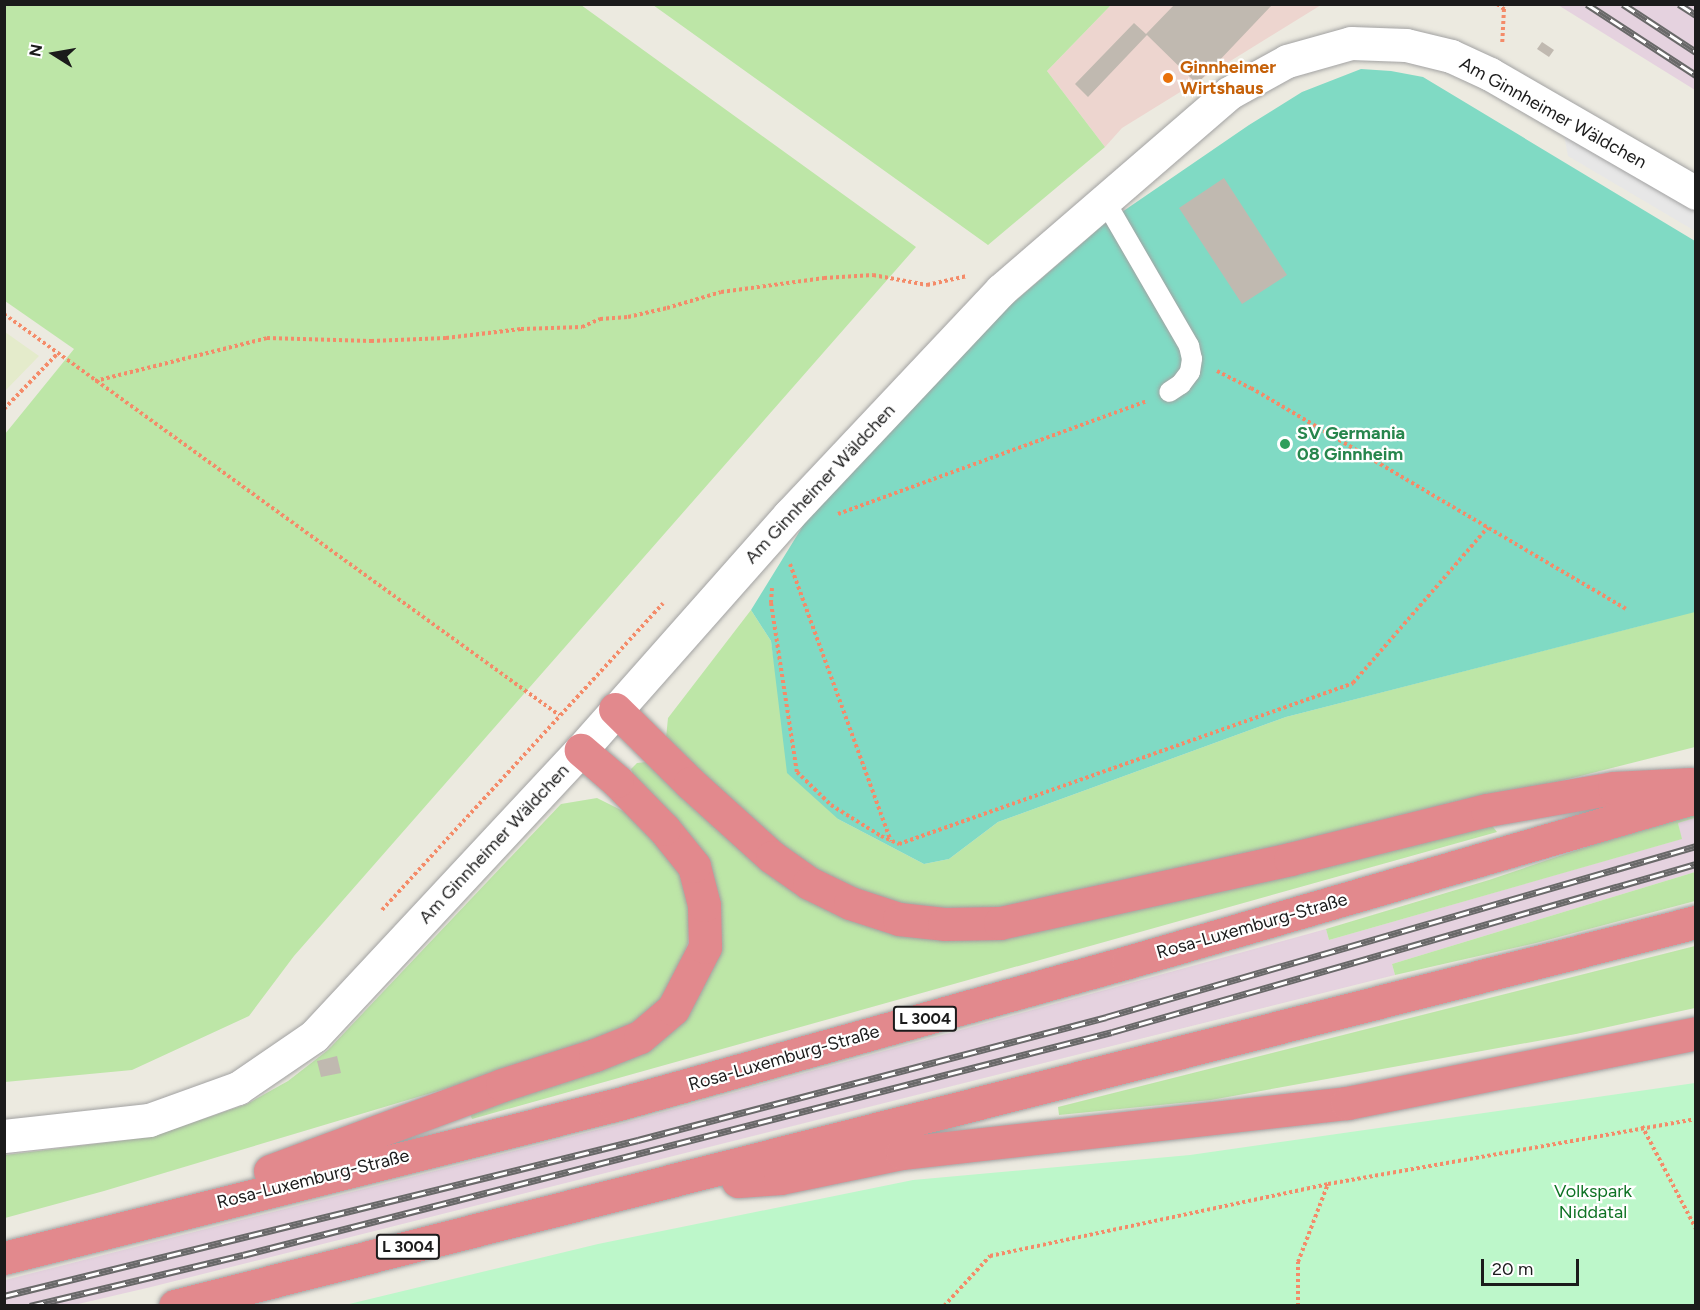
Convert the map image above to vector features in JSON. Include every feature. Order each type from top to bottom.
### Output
[{"type":"highway","points":[[615,709],[690,783],[772,857],[810,884],[850,903],[899,920],[944,924],[1000,923],[1290,860],[1487,810],[1614,788],[1695,784]]},
{"type":"highway","points":[[148,1220],[502,1085],[595,1055],[640,1037],[673,1009],[705,947],[704,905],[694,866],[664,829],[617,781],[581,750]]},
{"type":"highway","name":"Rosa-Luxemburg-Straße","points":[[4,1258],[148,1220],[615,1105],[1128,962],[1695,796]]},
{"type":"highway","name":"L 3004","points":[[175,1305],[640,1190],[1695,922]]},
{"type":"highway","points":[[640,1190],[780,1178],[902,1153],[1347,1103],[1695,1034]]},
{"type":"street","name":"Am Ginnheimer Wäldchen","points":[[4,1136],[148,1120],[238,1088],[314,1036],[581,750],[789,515],[1001,290],[1229,93],[1287,61],[1359,42],[1406,45],[1461,60],[1490,74],[1695,193]]},
{"type":"lane","points":[[1105,201],[1189,346],[1192,359],[1190,372],[1181,384],[1169,392]]},
{"type":"path","points":[[1497,4],[1504,9],[1503,41]]},
{"type":"path","points":[[95,381],[267,338],[371,341],[435,339],[521,329],[582,327],[600,319],[628,317],[721,292],[824,278],[873,275],[927,285],[973,277],[966,283]]},
{"type":"path","points":[[4,314],[559,715]]},
{"type":"path","points":[[4,409],[58,353]]},
{"type":"path","points":[[1192,359],[1251,388],[1626,609]]},
{"type":"path","points":[[831,517],[1169,392]]},
{"type":"path","points":[[772,588],[772,614],[797,772],[831,805],[899,844],[1353,683],[1488,527]]},
{"type":"path","points":[[788,560],[891,841]]},
{"type":"path","points":[[376,917],[671,594]]},
{"type":"path","points":[[944,1305],[990,1257],[1328,1184],[1642,1126],[1695,1119]]},
{"type":"path","points":[[1642,1126],[1695,1229]]},
{"type":"path","points":[[1298,1305],[1298,1262],[1328,1184]]},
{"type":"shaded area","points":[[1111,5],[1321,5],[1122,128],[1105,147],[1047,71]]},
{"type":"shaded area","points":[[1558,5],[1695,5],[1695,90]]},
{"type":"shaded area","points":[[1563,129],[1695,208],[1695,231],[1568,156]]},
{"type":"shaded area","points":[[1695,818],[1695,872],[1392,964],[1395,975],[151,1287],[74,1305],[5,1306],[5,1280],[620,1124],[1326,929],[1329,940],[1681,839],[1678,823]]},
{"type":"green space","points":[[5,4],[581,5],[916,247],[294,956],[249,1016],[132,1070],[5,1082],[5,434],[74,349],[5,301]]},
{"type":"green space","points":[[653,5],[1111,5],[1047,71],[1105,147],[988,245]]},
{"type":"green space","name":"SV Germania 08 Ginnheim","points":[[1361,69],[1391,71],[1423,77],[1695,241],[1695,612],[1286,717],[998,822],[949,859],[924,864],[838,819],[787,773],[771,641],[751,610],[809,516],[981,331],[1103,225],[1249,125],[1302,92]]},
{"type":"green space","points":[[5,332],[39,356],[5,391]]},
{"type":"green space","points":[[1695,559],[1695,747],[1485,800],[1000,909],[944,912],[900,905],[814,873],[699,775],[666,738],[668,718],[751,610],[771,641],[779,696],[838,819],[924,864],[949,859],[998,822],[1286,717],[1659,621]]},
{"type":"green space","points":[[646,762],[896,930],[1490,823],[1497,832],[472,1119],[468,1110],[597,1068],[715,951],[634,778],[631,769],[637,763]]},
{"type":"green space","points":[[597,798],[629,814],[682,871],[690,906],[688,943],[677,974],[660,1002],[635,1024],[498,1073],[104,1191],[5,1218],[5,1155],[151,1137],[247,1104],[288,1081],[328,1050],[561,804]]},
{"type":"green space","points":[[1695,810],[1695,818],[1678,823],[1682,839],[1329,940],[1326,929],[1489,880]]},
{"type":"green space","points":[[1695,872],[1695,901],[1536,943],[1395,975],[1392,964]]},
{"type":"green space","points":[[1695,946],[1695,1008],[1576,1034],[1211,1100],[1059,1115],[1058,1107]]},
{"type":"green space","name":"Volkspark Niddatal","points":[[1695,1083],[1695,1305],[345,1305],[598,1244],[913,1180],[1190,1155]]},
{"type":"building","points":[[1175,4],[1273,4],[1197,84],[1147,35],[1088,97],[1075,84],[1134,23],[1146,34]]},
{"type":"building","points":[[1542,42],[1554,50],[1549,57],[1537,49]]},
{"type":"building","points":[[1224,178],[1287,275],[1242,304],[1179,208]]},
{"type":"building","points":[[337,1056],[341,1073],[321,1077],[317,1061]]},
{"type":"railway","points":[[1587,4],[1696,75]]},
{"type":"railway","points":[[1623,4],[1696,52]]},
{"type":"railway","points":[[1679,4],[1696,15]]},
{"type":"railway","points":[[4,1296],[638,1140],[1106,1017],[1696,846]]},
{"type":"railway","points":[[30,1306],[243,1255],[1112,1032],[1696,864]]},
{"type":"place","name":"Ginnheimer Wirtshaus","points":[[1168,78]]},
{"type":"place","name":"SV Germania 08 Ginnheim","points":[[1285,444]]}]
